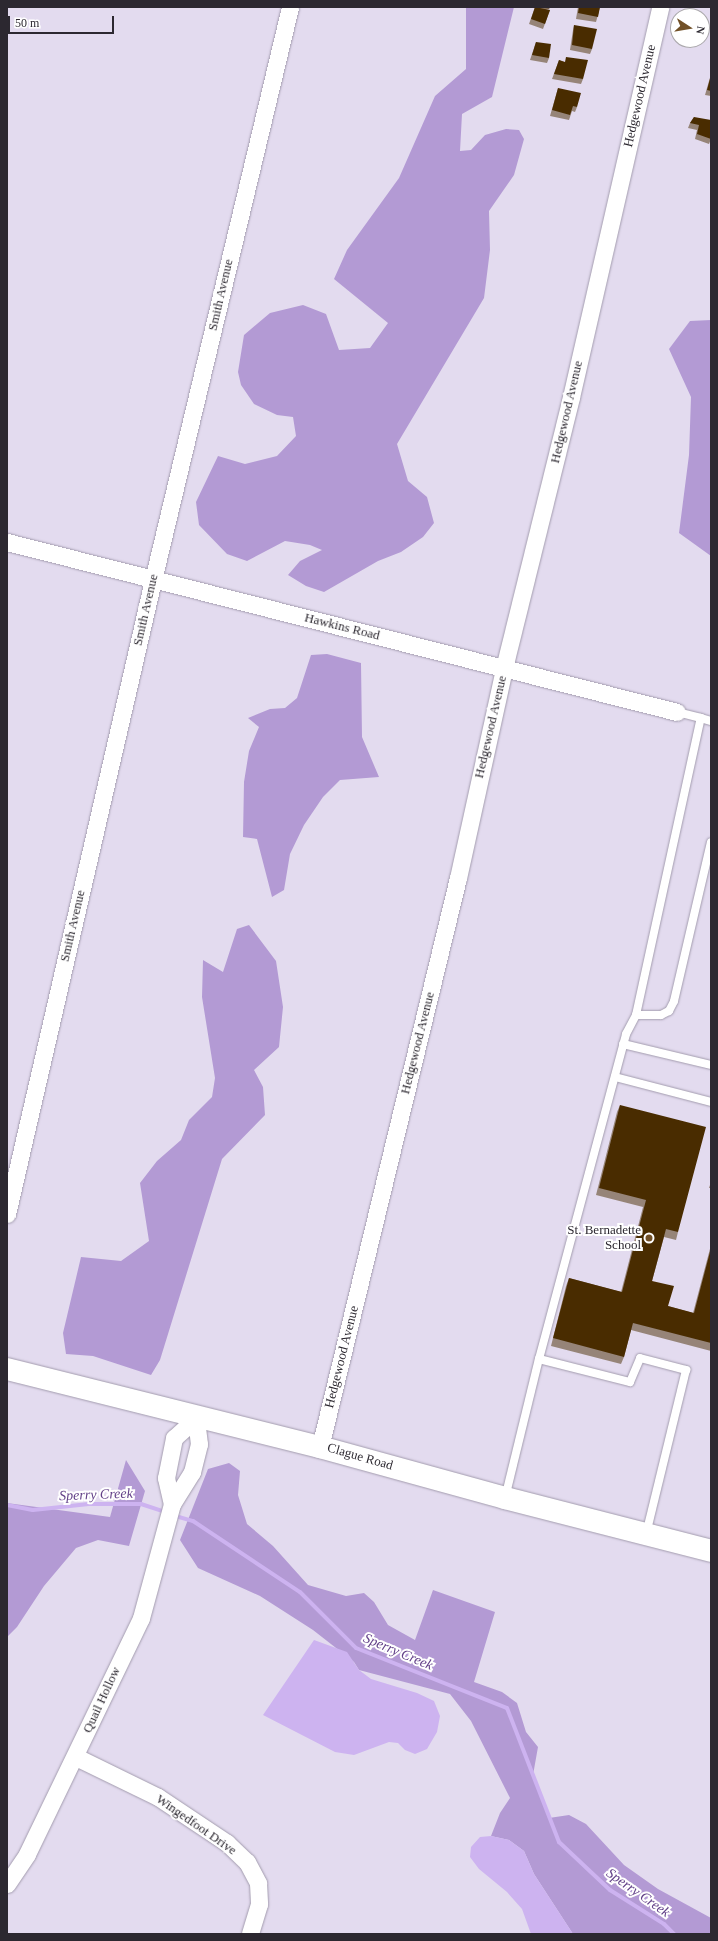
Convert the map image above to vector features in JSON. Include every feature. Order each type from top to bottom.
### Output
[{"type":"main road","name":"Clague Road","points":[[7,1368],[196,1418],[320,1446],[505,1498],[711,1551]]},
{"type":"street","name":"Smith Avenue","points":[[7,1214],[153,580],[290,7]]},
{"type":"street","name":"Hedgewood Avenue","points":[[320,1446],[458,878],[504,668],[571,397],[660,7]]},
{"type":"street","name":"Hawkins Road","points":[[7,542],[677,712]]},
{"type":"street","name":"Quail Hollow","points":[[172,1504],[166,1478],[174,1438],[196,1418]]},
{"type":"street","name":"Quail Hollow","points":[[7,1884],[27,1854],[76,1757],[141,1618],[172,1504],[192,1472],[199,1444],[196,1418]]},
{"type":"street","name":"Wingedfoot Drive","points":[[76,1757],[158,1797],[227,1844],[247,1862],[258,1883],[259,1904],[250,1934]]},
{"type":"lane","points":[[677,712],[711,721]]},
{"type":"lane","points":[[505,1498],[539,1359],[615,1077],[624,1044],[636,1014],[701,718]]},
{"type":"lane","points":[[636,1014],[661,1015],[668,1011],[674,1001],[711,842]]},
{"type":"lane","points":[[624,1044],[711,1065]]},
{"type":"lane","points":[[615,1077],[711,1102]]},
{"type":"lane","points":[[539,1359],[630,1382],[640,1358],[686,1370],[646,1535]]},
{"type":"shaded area","points":[[466,7],[514,7],[492,97],[462,114],[460,151],[471,150],[485,135],[506,129],[519,130],[524,139],[514,175],[489,211],[490,250],[484,298],[397,444],[408,481],[427,497],[434,523],[423,537],[401,552],[378,561],[324,592],[306,586],[288,575],[300,561],[322,550],[310,545],[285,541],[247,561],[227,554],[199,525],[196,502],[218,456],[245,464],[277,456],[296,436],[293,417],[277,415],[254,404],[241,385],[238,372],[244,335],[270,313],[303,305],[326,314],[339,350],[370,348],[388,323],[334,279],[347,250],[399,178],[435,96],[466,69]]},
{"type":"shaded area","points":[[711,320],[711,556],[679,533],[689,455],[691,397],[669,349],[690,321]]},
{"type":"shaded area","points":[[327,654],[361,663],[362,737],[379,777],[340,780],[323,797],[304,825],[290,854],[284,890],[272,897],[257,839],[243,837],[244,782],[249,751],[259,727],[248,718],[270,709],[285,708],[297,698],[311,655]]},
{"type":"shaded area","points":[[249,925],[276,961],[283,1007],[279,1047],[254,1070],[263,1087],[265,1115],[222,1159],[160,1360],[151,1375],[93,1356],[66,1354],[63,1333],[81,1257],[121,1261],[149,1241],[140,1183],[157,1161],[181,1140],[189,1120],[212,1097],[215,1078],[202,997],[203,960],[223,972],[237,929]]},
{"type":"shaded area","points":[[126,1460],[145,1491],[129,1546],[98,1540],[76,1548],[44,1586],[17,1627],[7,1637],[7,1503],[110,1517]]},
{"type":"shaded area","points":[[229,1463],[240,1471],[238,1495],[247,1524],[273,1546],[308,1585],[346,1596],[364,1593],[374,1602],[388,1625],[415,1640],[433,1590],[495,1612],[474,1682],[502,1692],[517,1703],[526,1732],[538,1747],[533,1775],[549,1818],[569,1815],[586,1824],[624,1865],[658,1889],[711,1918],[711,1934],[573,1934],[534,1874],[524,1851],[509,1840],[491,1836],[500,1813],[510,1798],[471,1721],[450,1694],[359,1670],[354,1662],[313,1630],[260,1596],[198,1568],[180,1540],[208,1469]]},
{"type":"shaded area","points":[[314,1640],[347,1652],[359,1670],[371,1679],[417,1693],[434,1701],[440,1716],[437,1732],[427,1749],[415,1754],[405,1750],[398,1743],[389,1742],[354,1755],[335,1752],[263,1715]]},
{"type":"shaded area","points":[[491,1836],[509,1840],[524,1851],[534,1874],[573,1934],[531,1934],[522,1909],[507,1892],[479,1869],[470,1857],[471,1847],[480,1837]]},
{"type":"building","points":[[535,7],[550,10],[545,24],[531,19]]},
{"type":"building","points":[[579,7],[600,7],[598,17],[578,13]]},
{"type":"building","points":[[574,25],[597,29],[592,49],[572,45]]},
{"type":"building","points":[[536,42],[551,44],[549,58],[532,55]]},
{"type":"building","points":[[566,57],[588,60],[583,79],[554,74],[559,60],[565,62]]},
{"type":"building","points":[[711,75],[711,91],[707,90]]},
{"type":"building","points":[[558,88],[581,93],[577,107],[573,106],[570,115],[552,110]]},
{"type":"building","points":[[694,117],[711,120],[711,139],[697,134],[699,125],[690,123]]},
{"type":"building","name":"St. Bernadette School","points":[[620,1105],[706,1127],[678,1232],[666,1229],[652,1281],[674,1286],[668,1306],[694,1313],[711,1248],[711,1343],[633,1323],[624,1357],[553,1338],[569,1278],[622,1292],[646,1200],[599,1188]]},
{"type":"waterway","name":"Sperry Creek","points":[[7,1505],[33,1510],[89,1504],[141,1504],[166,1512]]},
{"type":"waterway","name":"Sperry Creek","points":[[172,1515],[193,1521],[300,1592],[356,1648],[507,1708],[559,1842],[610,1890],[664,1924],[674,1934]]},
{"type":"place","name":"St. Bernadette School","points":[[649,1238]]}]
